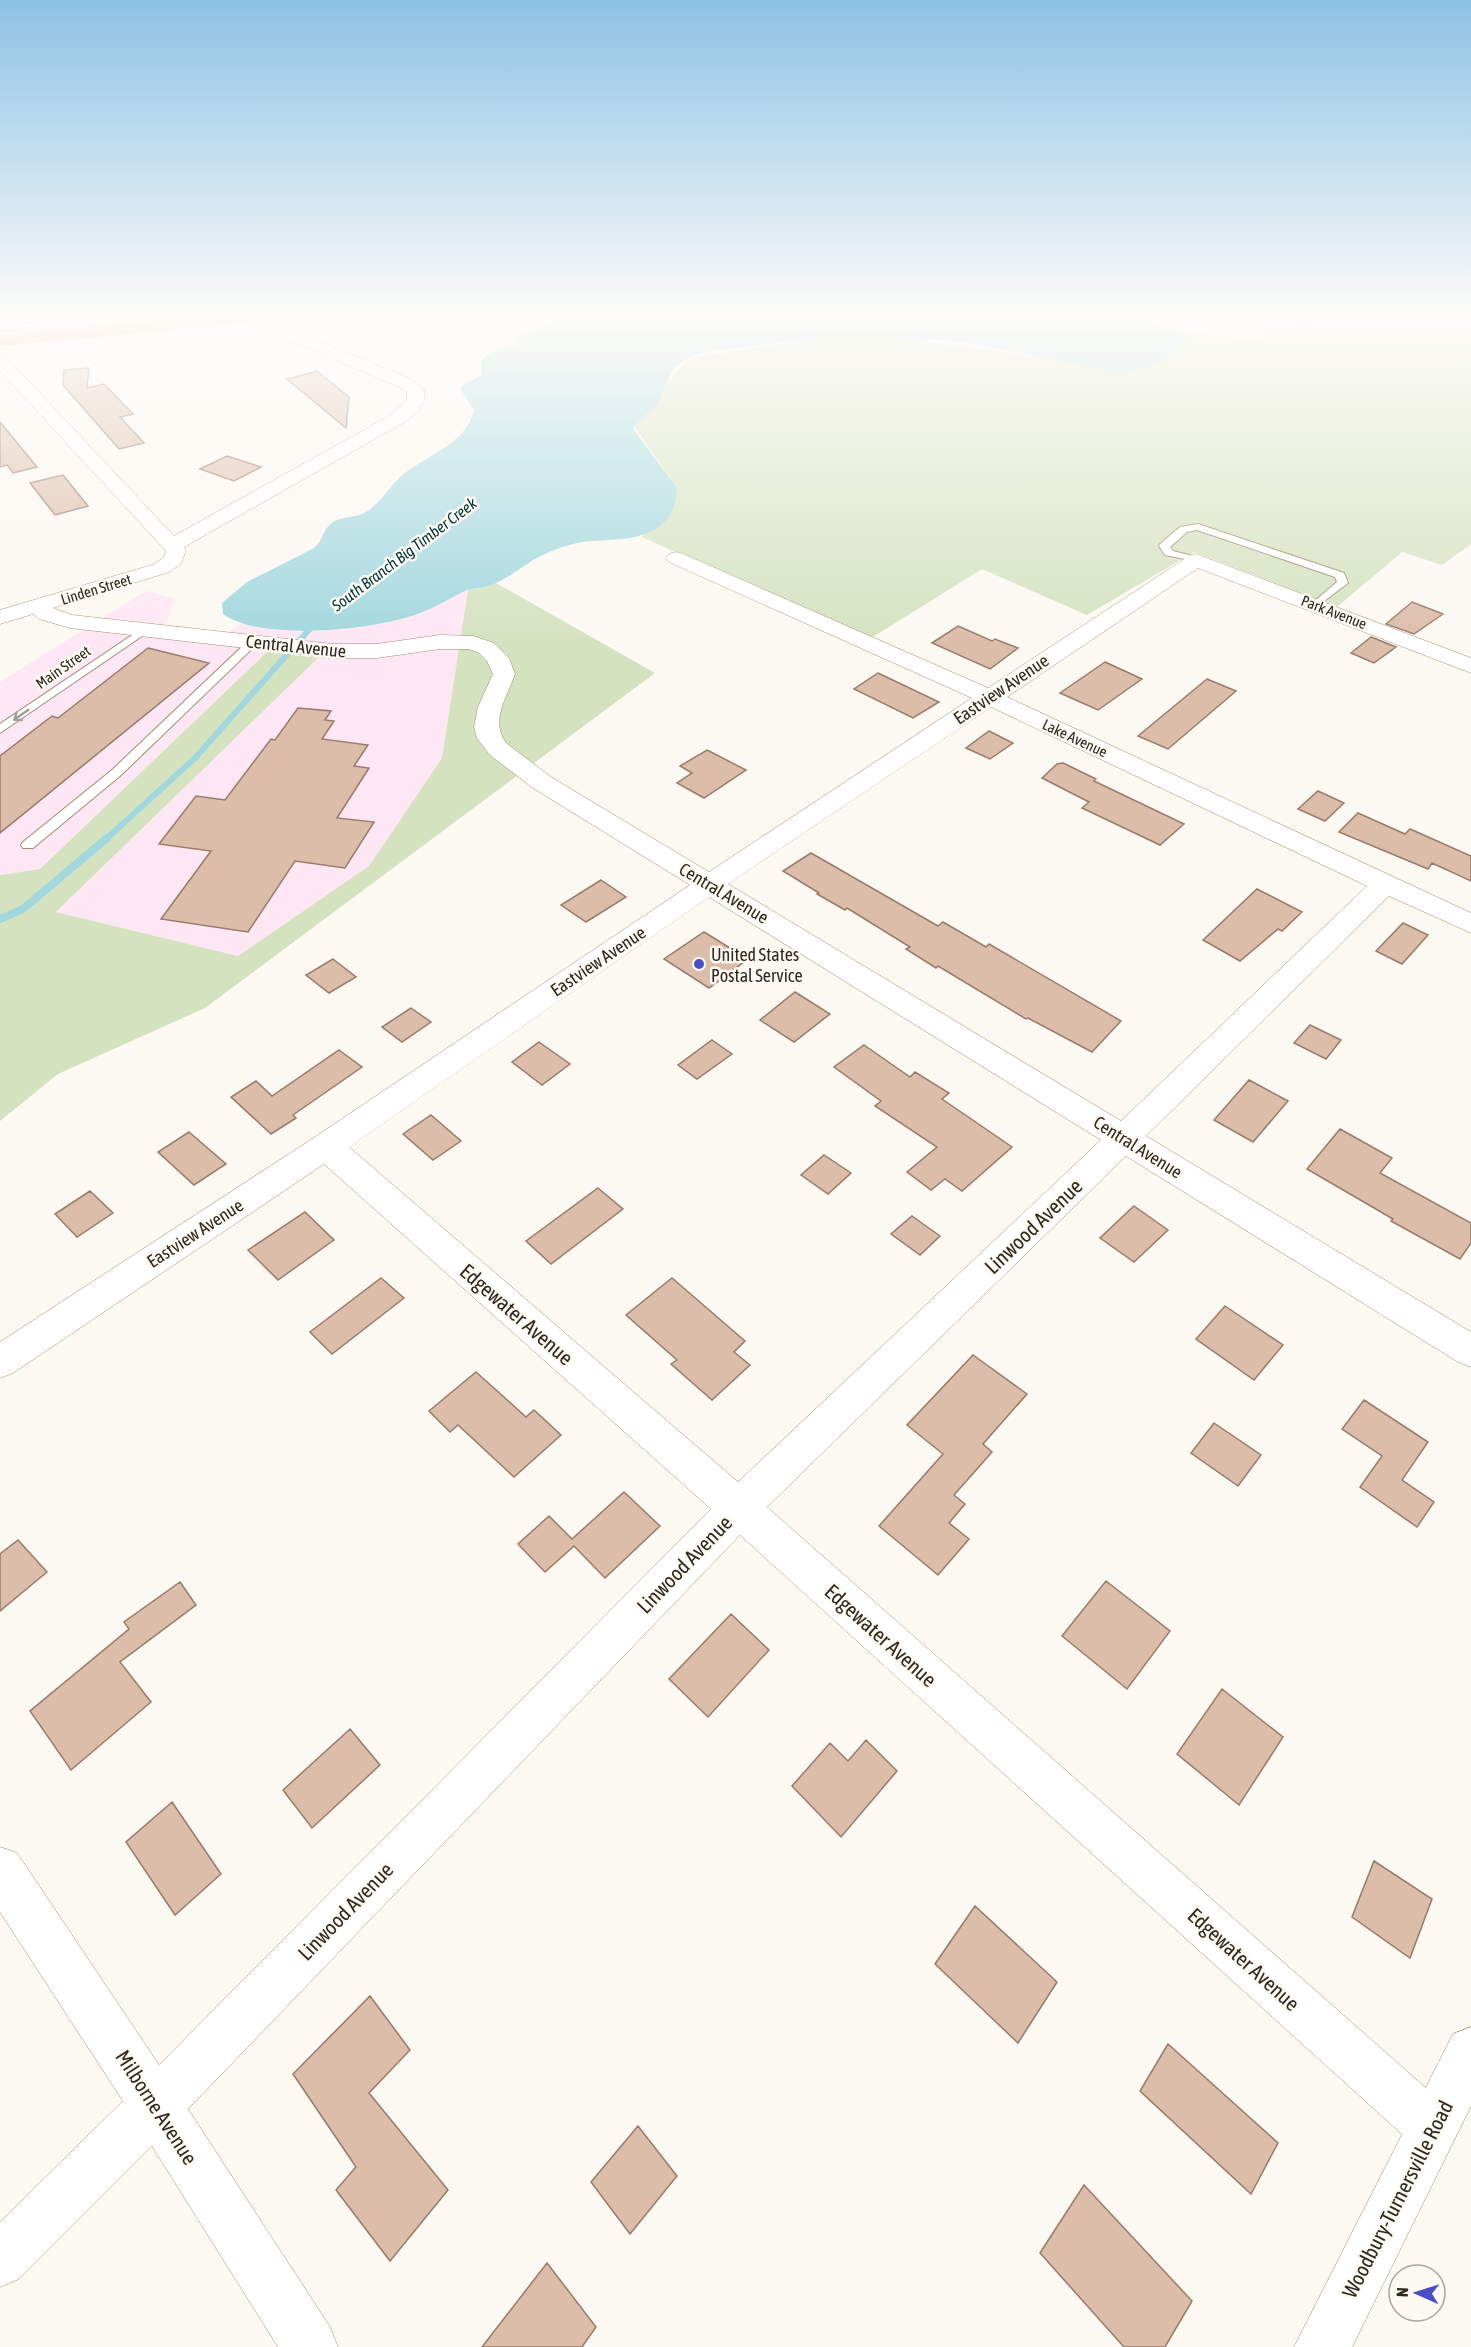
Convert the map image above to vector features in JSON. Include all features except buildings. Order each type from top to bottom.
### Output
[{"type":"street","points":[[59,424],[173,545],[389,424]]},
{"type":"street","name":"Linden Street","points":[[0,617],[162,568],[174,560],[176,550],[173,545]]},
{"type":"street","name":"Lake Avenue","points":[[676,558],[989,697],[1471,924]]},
{"type":"street","name":"Eastview Avenue","points":[[0,1362],[326,1146],[710,884],[1196,560]]},
{"type":"street","name":"Park Avenue","points":[[1196,560],[1471,666]]},
{"type":"street","name":"Central Avenue","points":[[37,606],[47,614],[70,621],[290,646],[374,652],[451,641],[481,645],[491,650],[498,657],[504,674],[488,714],[486,726],[488,738],[495,748],[509,760],[582,807],[1471,1351]]},
{"type":"street","name":"Linwood Avenue","points":[[0,2260],[156,2105],[739,1508],[1384,884]]},
{"type":"street","name":"Edgewater Avenue","points":[[326,1146],[739,1508],[1433,2128]]},
{"type":"street","name":"Milborne Avenue","points":[[0,1870],[156,2105],[310,2347]]},
{"type":"street","name":"Woodbury-Turnersville Road","points":[[1322,2347],[1471,2052]]},
{"type":"lane","points":[[1196,560],[1169,554],[1164,546],[1184,529],[1198,527],[1340,576],[1343,583],[1315,605]]},
{"type":"lane","name":"Main Street","points":[[0,729],[144,630]]},
{"type":"lane","points":[[28,845],[63,819],[175,718],[253,642]]},
{"type":"shaded area","points":[[468,590],[442,758],[369,866],[238,956],[56,912],[318,658],[267,652],[40,869],[0,875],[0,682],[146,591],[176,599],[162,632],[219,638],[241,624],[393,621]]},
{"type":"green space","points":[[636,424],[1471,424],[1471,544],[1442,565],[1402,552],[1337,607],[1194,552],[1087,615],[982,569],[868,640],[642,537],[677,488],[634,426]]},
{"type":"green space","points":[[496,583],[655,673],[205,1008],[58,1074],[0,1121],[0,875],[40,869],[267,652],[318,658],[56,912],[238,956],[369,866],[442,758],[468,590]]},
{"type":"water","points":[[469,424],[637,424],[634,430],[677,488],[674,505],[668,518],[647,533],[634,537],[585,542],[563,547],[540,556],[492,585],[465,591],[432,608],[401,619],[349,628],[291,630],[241,623],[223,614],[222,603],[247,582],[314,548],[333,522],[360,515],[369,510],[400,477],[443,449]]},
{"type":"waterway","name":"South Branch Big Timber Creek","points":[[105,840],[195,758],[315,623]]},
{"type":"waterway","name":"South Branch Big Timber Creek","points":[[0,919],[23,909],[107,838]]},
{"type":"place","name":"United States Postal Service","points":[[699,964]]}]
